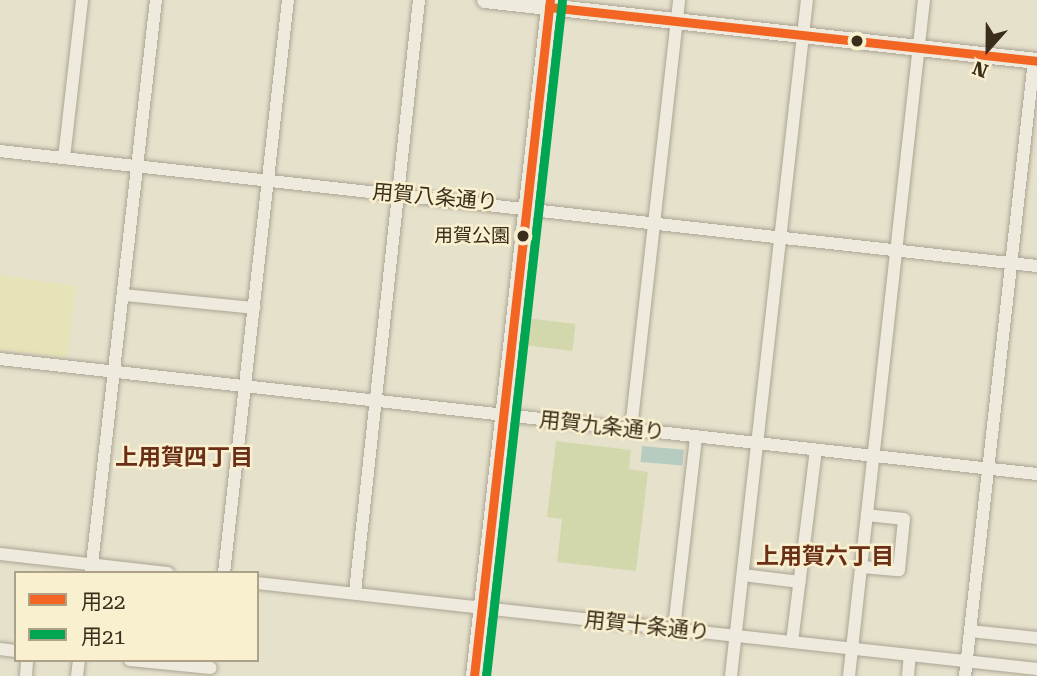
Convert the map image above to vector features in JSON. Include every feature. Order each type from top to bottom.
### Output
[{"type":"street","points":[[64,158],[82,0]]},
{"type":"street","points":[[92,568],[156,0]]},
{"type":"street","points":[[224,571],[288,0]]},
{"type":"street","points":[[355,592],[419,0]]},
{"type":"street","points":[[485,0],[549,4],[1035,61],[965,676]]},
{"type":"street","points":[[631,429],[679,0]]},
{"type":"street","points":[[731,676],[807,0]]},
{"type":"street","points":[[849,676],[924,0]]},
{"type":"street","points":[[474,676],[549,4]]},
{"type":"street","name":"用賀八条通り","points":[[0,151],[654,220],[1037,266]]},
{"type":"street","points":[[124,295],[254,308]]},
{"type":"street","name":"用賀九条通り","points":[[0,359],[376,398],[504,415],[1037,474]]},
{"type":"street","points":[[674,628],[696,437]]},
{"type":"street","points":[[792,642],[816,450]]},
{"type":"street","points":[[862,567],[899,570],[904,519],[867,515]]},
{"type":"street","points":[[0,554],[92,568],[138,571]]},
{"type":"street","points":[[743,575],[800,582]]},
{"type":"street","name":"用賀十条通り","points":[[259,583],[1037,669]]},
{"type":"street","points":[[970,631],[1037,638]]},
{"type":"street","points":[[908,676],[910,655]]},
{"type":"street","points":[[150,662],[211,668]]},
{"type":"shaded area","points":[[0,275],[76,286],[67,358],[0,349]]},
{"type":"shaded area","points":[[642,446],[684,450],[682,466],[641,462]]},
{"type":"green space","points":[[526,318],[576,324],[572,351],[523,345]]},
{"type":"green space","points":[[556,441],[631,450],[629,469],[648,472],[636,571],[557,562],[562,519],[547,517]]},
{"type":"transit line","name":"用22","points":[[474,676],[550,0]]},
{"type":"transit line","name":"用21","points":[[486,676],[562,1]]},
{"type":"transit line","name":"用22","points":[[549,7],[1037,61]]},
{"type":"place","name":"用賀公園","points":[[523,236]]},
{"type":"district","name":"上用賀四丁目","points":[[184,458]]},
{"type":"district","name":"上用賀六丁目","points":[[825,557]]}]
